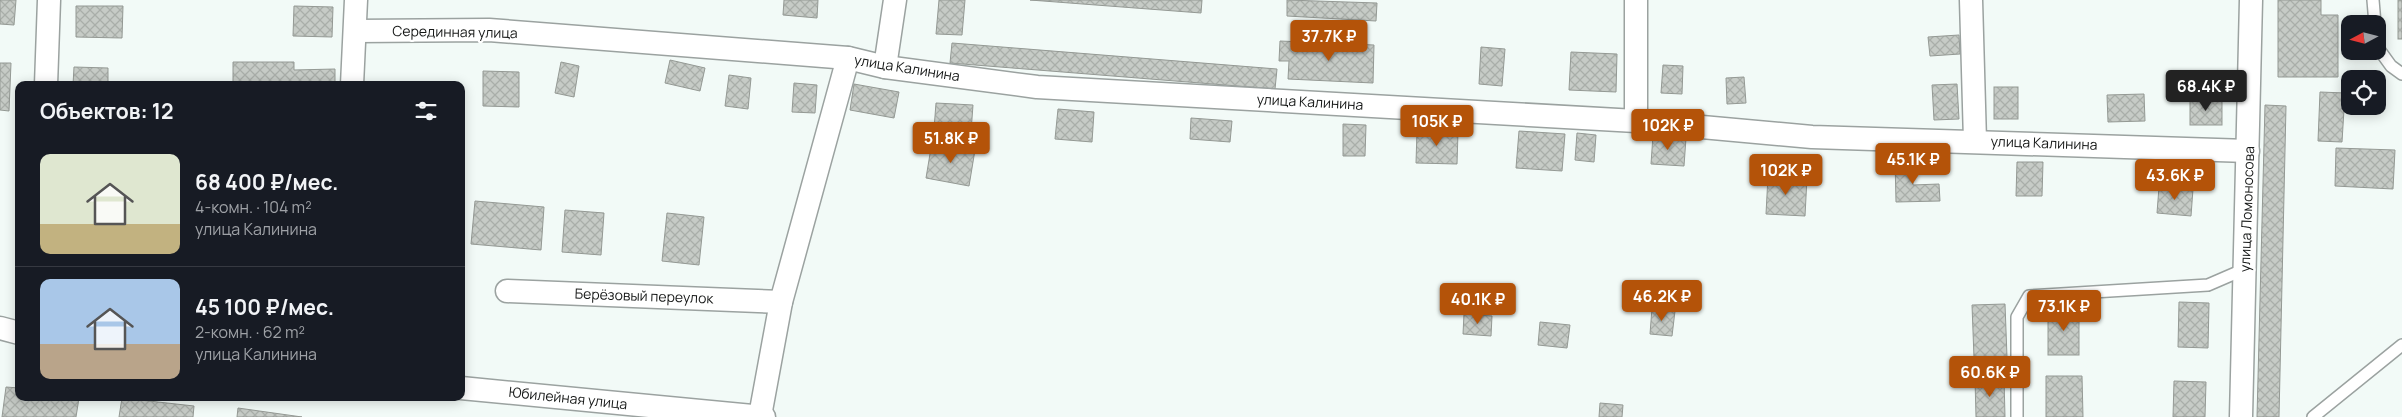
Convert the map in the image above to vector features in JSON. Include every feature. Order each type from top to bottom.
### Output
[{"type":"street","points":[[46,81],[49,0]]},
{"type":"street","points":[[352,81],[356,0]]},
{"type":"street","points":[[885,67],[895,0]]},
{"type":"street","points":[[1636,0],[1636,121]]},
{"type":"street","points":[[1971,0],[1974,141]]},
{"type":"street","name":"улица Ломоносова","points":[[2241,417],[2251,0]]},
{"type":"street","name":"Серединная улица","points":[[356,31],[489,30],[554,35]]},
{"type":"street","name":"улица Калинина","points":[[554,35],[848,58],[885,67],[1038,87],[1636,121],[1812,137],[2248,151]]},
{"type":"street","points":[[762,417],[781,302],[848,58]]},
{"type":"street","name":"Берёзовый переулок","points":[[507,291],[781,302]]},
{"type":"street","points":[[0,328],[15,332]]},
{"type":"street","name":"Юбилейная улица","points":[[465,388],[762,417]]},
{"type":"lane","points":[[2373,0],[2374,15]]},
{"type":"lane","points":[[2386,59],[2391,66],[2402,74]]},
{"type":"lane","points":[[2017,417],[2017,317],[2029,296],[2208,285],[2245,269]]},
{"type":"lane","points":[[2313,417],[2401,350]]},
{"type":"building","points":[[0,0],[16,0],[14,25],[0,24]]},
{"type":"building","points":[[784,0],[818,0],[817,18],[783,15]]},
{"type":"building","points":[[939,0],[965,0],[962,35],[936,34]]},
{"type":"building","points":[[1030,0],[1202,0],[1201,13]]},
{"type":"building","points":[[1287,0],[1377,3],[1376,21],[1287,16]]},
{"type":"building","points":[[2278,0],[2321,0],[2321,15],[2338,15],[2338,77],[2278,77]]},
{"type":"building","points":[[2398,0],[2402,0],[2402,39],[2398,39]]},
{"type":"building","points":[[76,6],[123,6],[122,38],[76,37]]},
{"type":"building","points":[[294,6],[333,7],[332,37],[293,36]]},
{"type":"building","points":[[1959,35],[1960,54],[1930,56],[1928,37]]},
{"type":"building","points":[[1280,41],[1374,45],[1373,83],[1288,79],[1289,61],[1279,61]]},
{"type":"building","points":[[952,43],[1277,69],[1275,89],[950,63]]},
{"type":"building","points":[[1481,47],[1505,49],[1502,86],[1479,84]]},
{"type":"building","points":[[1571,52],[1617,54],[1616,92],[1569,90]]},
{"type":"building","points":[[670,60],[705,68],[700,91],[665,83]]},
{"type":"building","points":[[233,62],[294,62],[294,70],[335,69],[335,81],[233,81]]},
{"type":"building","points":[[561,62],[579,66],[574,97],[555,93]]},
{"type":"building","points":[[0,63],[11,63],[9,111],[0,110]]},
{"type":"building","points":[[1663,65],[1683,66],[1682,94],[1661,93]]},
{"type":"building","points":[[74,67],[108,68],[108,81],[73,81]]},
{"type":"building","points":[[483,71],[519,72],[519,107],[483,106]]},
{"type":"building","points":[[729,75],[751,78],[748,109],[725,106]]},
{"type":"building","points":[[1744,77],[1746,103],[1727,104],[1726,78]]},
{"type":"building","points":[[794,83],[817,85],[815,113],[792,112]]},
{"type":"building","points":[[854,84],[899,92],[894,118],[850,110]]},
{"type":"building","points":[[1957,84],[1959,119],[1934,120],[1932,85]]},
{"type":"building","points":[[1994,87],[2018,87],[2018,119],[1994,119]]},
{"type":"building","points":[[2320,92],[2341,93],[2341,115],[2344,115],[2342,142],[2318,141]]},
{"type":"building","points":[[2144,94],[2145,121],[2108,122],[2107,95]]},
{"type":"building","points":[[2190,100],[2222,100],[2222,125],[2190,125]]},
{"type":"building","points":[[936,103],[973,105],[971,132],[934,129]]},
{"type":"building","points":[[2265,105],[2286,106],[2279,417],[2257,417]]},
{"type":"building","points":[[1058,109],[1094,112],[1092,142],[1055,139]]},
{"type":"building","points":[[1191,118],[1232,121],[1230,142],[1190,139]]},
{"type":"building","points":[[1343,124],[1366,125],[1365,156],[1343,156]]},
{"type":"building","points":[[1417,131],[1458,132],[1457,164],[1416,163]]},
{"type":"building","points":[[1519,131],[1565,134],[1562,171],[1516,168]]},
{"type":"building","points":[[1577,133],[1596,135],[1594,162],[1575,160]]},
{"type":"building","points":[[1653,135],[1686,138],[1684,166],[1651,164]]},
{"type":"building","points":[[932,142],[975,150],[969,186],[926,178]]},
{"type":"building","points":[[2336,148],[2395,150],[2393,189],[2335,186]]},
{"type":"building","points":[[1913,159],[1913,185],[1939,184],[1940,201],[1896,202],[1895,160]]},
{"type":"building","points":[[2017,162],[2043,162],[2042,196],[2016,196]]},
{"type":"building","points":[[1768,176],[1807,178],[1805,216],[1766,214]]},
{"type":"building","points":[[2159,187],[2193,189],[2191,216],[2157,213]]},
{"type":"building","points":[[475,201],[544,207],[541,250],[471,244]]},
{"type":"building","points":[[565,210],[604,213],[601,255],[562,252]]},
{"type":"building","points":[[667,213],[704,217],[699,265],[662,261]]},
{"type":"building","points":[[2179,302],[2209,303],[2208,348],[2178,347]]},
{"type":"building","points":[[2005,304],[2007,357],[1974,358],[1972,305]]},
{"type":"building","points":[[1652,308],[1675,311],[1672,336],[1650,334]]},
{"type":"building","points":[[2048,308],[2079,308],[2079,355],[2048,355]]},
{"type":"building","points":[[1464,314],[1492,316],[1491,336],[1463,334]]},
{"type":"building","points":[[1540,322],[1570,325],[1567,348],[1538,345]]},
{"type":"building","points":[[2046,376],[2082,376],[2083,417],[2046,417]]},
{"type":"building","points":[[2004,378],[2005,417],[1976,417],[1975,379]]},
{"type":"building","points":[[2174,381],[2206,382],[2205,417],[2173,417]]},
{"type":"building","points":[[6,387],[15,388],[15,401],[79,401],[76,417],[2,417]]},
{"type":"building","points":[[122,401],[149,401],[194,406],[193,417],[119,417]]},
{"type":"building","points":[[1600,403],[1623,405],[1622,417],[1599,417]]},
{"type":"building","points":[[238,408],[302,417],[237,417]]}]
